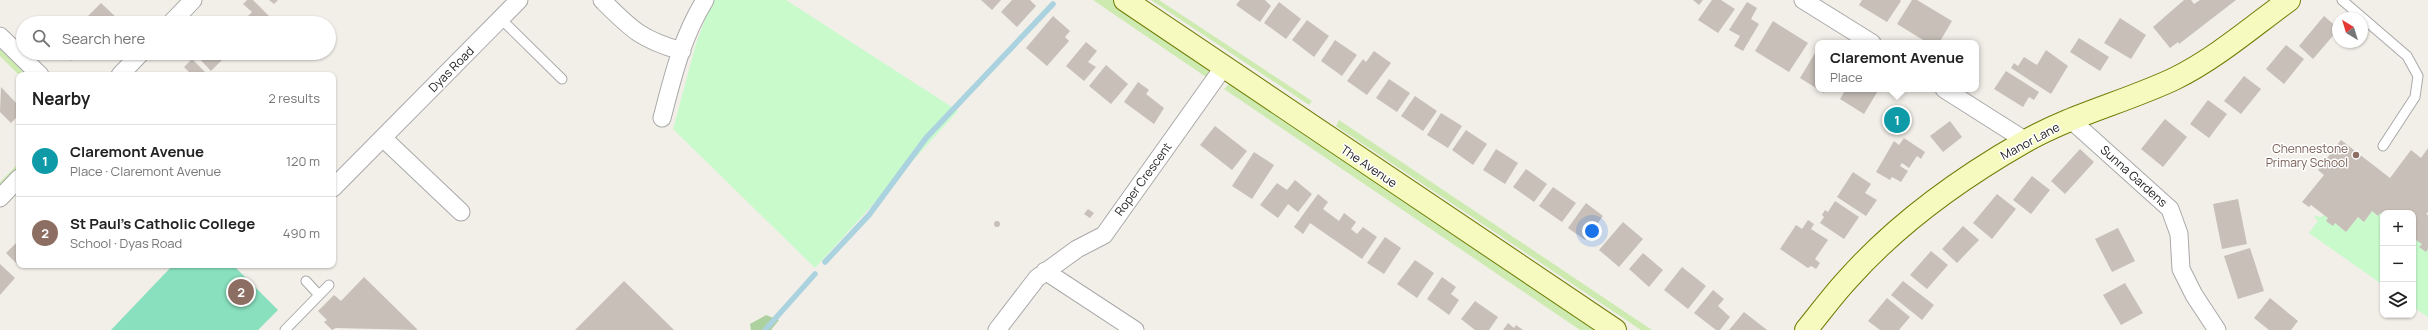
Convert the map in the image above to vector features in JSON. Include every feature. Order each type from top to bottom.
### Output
[{"type":"street","points":[[178,16],[193,0]]},
{"type":"street","name":"Dyas Road","points":[[336,185],[519,0]]},
{"type":"street","points":[[602,0],[634,32],[661,45],[682,51]]},
{"type":"street","points":[[662,118],[673,75],[690,25],[705,0]]},
{"type":"street","name":"The Avenue","points":[[1125,0],[1223,68],[1614,330]]},
{"type":"street","points":[[1803,0],[1867,40]]},
{"type":"street","name":"Manor Lane","points":[[1806,330],[1849,278],[1888,239],[1968,177],[2026,141],[2071,120],[2174,79],[2200,64],[2289,0]]},
{"type":"street","points":[[0,36],[16,52]]},
{"type":"street","points":[[25,60],[37,72]]},
{"type":"street","points":[[123,72],[134,60]]},
{"type":"street","name":"Roper Crescent","points":[[998,330],[1032,282],[1045,271],[1104,235],[1223,68]]},
{"type":"street","points":[[1949,92],[2026,141]]},
{"type":"street","name":"Sunna Gardens","points":[[2071,120],[2170,209],[2179,234],[2181,269],[2194,295],[2217,330]]},
{"type":"street","points":[[383,138],[461,212]]},
{"type":"street","points":[[0,198],[16,181]]},
{"type":"street","points":[[1045,271],[1135,330]]},
{"type":"lane","points":[[2342,0],[2407,56],[2418,76],[2415,97],[2384,146]]},
{"type":"lane","points":[[501,19],[562,79]]},
{"type":"lane","points":[[306,281],[319,294]]},
{"type":"lane","points":[[285,330],[329,285]]},
{"type":"green space","points":[[712,0],[786,0],[958,111],[815,268],[673,129],[696,44]]},
{"type":"green space","points":[[1093,0],[1112,0],[1212,69],[1206,77]]},
{"type":"green space","points":[[1151,0],[1159,0],[1312,101],[1309,105]]},
{"type":"green space","points":[[0,46],[27,72],[16,72],[0,56]]},
{"type":"green space","points":[[1231,82],[1602,330],[1580,330],[1224,89]]},
{"type":"green space","points":[[1339,120],[1652,330],[1641,330],[1336,126]]},
{"type":"green space","points":[[16,166],[16,174],[0,190],[0,182]]},
{"type":"green space","points":[[2372,211],[2377,216],[2380,213],[2380,283],[2309,233],[2318,221],[2314,217],[2316,216],[2321,217],[2324,215],[2328,218],[2326,221],[2333,225],[2335,223],[2346,232],[2358,217],[2364,222]]},
{"type":"green space","points":[[2416,240],[2422,244],[2420,247],[2426,252],[2428,249],[2428,317],[2416,309]]},
{"type":"green space","points":[[170,268],[236,268],[278,310],[258,330],[111,330]]},
{"type":"green space","points":[[766,315],[779,320],[771,330],[751,330],[750,324]]},
{"type":"building","points":[[247,0],[253,0],[269,16],[248,16],[252,12],[243,4]]},
{"type":"building","points":[[269,0],[278,0],[274,4]]},
{"type":"building","points":[[981,0],[1001,0],[992,10]]},
{"type":"building","points":[[1012,0],[1030,0],[1036,6],[1017,27],[1001,12]]},
{"type":"building","points":[[1240,0],[1265,0],[1271,6],[1260,22],[1236,5]]},
{"type":"building","points":[[1693,0],[1703,0],[1699,5]]},
{"type":"building","points":[[1712,0],[1721,0],[1735,9],[1718,33],[1698,20]]},
{"type":"building","points":[[1862,0],[1901,1],[1887,22],[1859,5]]},
{"type":"building","points":[[1912,0],[1917,0],[1952,21],[1941,40],[1923,40],[1897,24]]},
{"type":"building","points":[[2184,0],[2191,0],[2194,4],[2200,0],[2236,0],[2179,44],[2178,42],[2170,48],[2153,27]]},
{"type":"building","points":[[1279,2],[1301,19],[1286,39],[1264,23]]},
{"type":"building","points":[[1747,2],[1757,8],[1751,19],[1759,24],[1743,51],[1734,46],[1740,36],[1729,30]]},
{"type":"building","points":[[101,3],[115,16],[88,16]]},
{"type":"building","points":[[1053,16],[1070,31],[1065,37],[1069,41],[1047,66],[1026,48]]},
{"type":"building","points":[[2324,16],[2332,23],[2332,37],[2313,59],[2299,46]]},
{"type":"building","points":[[2120,18],[2146,35],[2131,59],[2104,43]]},
{"type":"building","points":[[1307,20],[1329,36],[1314,57],[1292,40]]},
{"type":"building","points":[[1773,21],[1808,43],[1789,72],[1755,51]]},
{"type":"building","points":[[2079,38],[2109,57],[2100,71],[2070,52]]},
{"type":"building","points":[[1335,40],[1357,55],[1342,76],[1321,61]]},
{"type":"building","points":[[1086,42],[1097,51],[1088,62],[1096,67],[1084,81],[1066,66]]},
{"type":"building","points":[[2286,45],[2304,59],[2284,84],[2266,69]]},
{"type":"building","points":[[2046,50],[2068,66],[2051,94],[2011,68],[2014,63],[2018,66],[2024,57],[2037,65]]},
{"type":"building","points":[[1374,51],[1391,63],[1367,95],[1347,81],[1363,59],[1366,62]]},
{"type":"building","points":[[1815,53],[1815,87],[1800,78]]},
{"type":"building","points":[[191,60],[193,60],[205,72],[189,72],[184,67]]},
{"type":"building","points":[[201,60],[222,60],[211,71]]},
{"type":"building","points":[[1106,65],[1128,84],[1111,104],[1089,86]]},
{"type":"building","points":[[2006,71],[2039,92],[2034,100],[2029,97],[2023,107],[1994,89]]},
{"type":"building","points":[[2244,76],[2261,89],[2241,114],[2224,101]]},
{"type":"building","points":[[1389,79],[1410,93],[1397,112],[1376,98]]},
{"type":"building","points":[[1138,82],[1149,90],[1146,94],[1164,108],[1154,124],[1124,102]]},
{"type":"building","points":[[1,87],[16,103],[16,118],[11,123],[0,112]]},
{"type":"building","points":[[1844,92],[1877,92],[1864,114],[1840,99]]},
{"type":"building","points":[[1415,96],[1437,111],[1423,131],[1401,116]]},
{"type":"building","points":[[2208,100],[2227,114],[2209,138],[2190,124]]},
{"type":"building","points":[[1898,107],[1910,119],[1897,132],[1885,121]]},
{"type":"building","points":[[1441,113],[1462,126],[1448,148],[1427,135]]},
{"type":"building","points":[[2165,119],[2187,137],[2163,167],[2141,149]]},
{"type":"building","points":[[1950,121],[1962,137],[1943,152],[1930,136]]},
{"type":"building","points":[[1215,126],[1247,151],[1232,170],[1200,145]]},
{"type":"building","points":[[1466,130],[1487,144],[1473,165],[1452,150]]},
{"type":"building","points":[[1904,138],[1925,152],[1921,159],[1917,156],[1909,168],[1902,163],[1900,166],[1908,171],[1901,182],[1892,177],[1890,180],[1876,172],[1894,141],[1899,145]]},
{"type":"building","points":[[2341,140],[2390,178],[2411,150],[2421,158],[2428,148],[2428,212],[2426,214],[2428,215],[2428,249],[2426,252],[2419,247],[2422,244],[2416,240],[2416,210],[2380,210],[2378,216],[2372,211],[2364,222],[2358,217],[2346,232],[2335,223],[2333,226],[2326,221],[2328,218],[2311,205],[2309,207],[2302,202],[2324,175],[2318,170]]},
{"type":"building","points":[[1496,149],[1518,163],[1505,184],[1483,170]]},
{"type":"building","points":[[2080,149],[2094,162],[2065,194],[2051,181]]},
{"type":"building","points":[[1254,152],[1274,165],[1252,199],[1232,186]]},
{"type":"building","points":[[1526,169],[1547,184],[1534,202],[1513,187]]},
{"type":"building","points":[[1853,172],[1871,184],[1865,193],[1877,200],[1866,216],[1837,197]]},
{"type":"building","points":[[2032,176],[2050,190],[2031,214],[2013,200]]},
{"type":"building","points":[[1295,180],[1312,194],[1298,212],[1288,204],[1278,218],[1260,205],[1277,183],[1287,190]]},
{"type":"building","points":[[1553,187],[1576,203],[1562,222],[1539,206]]},
{"type":"building","points":[[1318,194],[1328,202],[1323,209],[1339,221],[1344,213],[1356,222],[1351,229],[1357,234],[1363,227],[1377,237],[1362,259],[1310,223],[1303,234],[1294,227]]},
{"type":"building","points":[[1997,194],[2016,209],[1992,239],[1973,223]]},
{"type":"building","points":[[2238,199],[2247,244],[2222,249],[2213,204]]},
{"type":"building","points":[[1835,201],[1859,217],[1844,239],[1820,223],[1824,217],[1822,215],[1825,210],[1828,212]]},
{"type":"building","points":[[1586,203],[1603,216],[1585,240],[1568,228]]},
{"type":"building","points":[[1088,209],[1094,213],[1090,218],[1084,214]]},
{"type":"building","points":[[1808,220],[1814,224],[1811,229],[1828,240],[1815,259],[1820,263],[1816,269],[1811,266],[1808,268],[1780,249],[1796,225],[1802,229]]},
{"type":"building","points":[[997,221],[1000,224],[997,227],[994,224]]},
{"type":"building","points":[[1623,222],[1643,239],[1619,267],[1599,250]]},
{"type":"building","points":[[1963,226],[1979,240],[1957,263],[1942,249]]},
{"type":"building","points":[[2118,228],[2135,261],[2112,272],[2095,239]]},
{"type":"building","points":[[1385,237],[1401,248],[1384,274],[1367,263]]},
{"type":"building","points":[[16,243],[16,263],[6,253]]},
{"type":"building","points":[[2250,248],[2264,291],[2238,299],[2224,256]]},
{"type":"building","points":[[1931,251],[1948,265],[1927,289],[1910,275]]},
{"type":"building","points":[[1643,253],[1663,270],[1649,287],[1629,269]]},
{"type":"building","points":[[1415,260],[1434,273],[1417,298],[1397,284]]},
{"type":"building","points":[[0,264],[15,278],[0,295]]},
{"type":"building","points":[[1682,267],[1706,286],[1688,309],[1664,290]]},
{"type":"building","points":[[364,277],[418,330],[336,328],[332,330],[324,322],[327,320],[318,311],[334,295],[341,301]]},
{"type":"building","points":[[1442,277],[1456,287],[1451,294],[1459,300],[1449,315],[1427,299]]},
{"type":"building","points":[[624,281],[668,324],[674,330],[575,330]]},
{"type":"building","points":[[1903,281],[1934,305],[1922,320],[1891,295]]},
{"type":"building","points":[[2125,283],[2143,313],[2121,325],[2103,295]]},
{"type":"building","points":[[1713,290],[1724,299],[1718,306],[1730,317],[1720,330],[1716,330],[1694,313]]},
{"type":"building","points":[[1887,298],[1910,317],[1899,330],[1880,330],[1868,321]]},
{"type":"building","points":[[2270,298],[2298,321],[2291,330],[2269,330],[2254,318]]},
{"type":"building","points":[[1475,301],[1498,317],[1489,330],[1475,330],[1461,319]]},
{"type":"building","points":[[1744,312],[1767,330],[1729,330]]},
{"type":"building","points":[[1508,323],[1514,328],[1516,325],[1523,330],[1503,330]]},
{"type":"waterway","points":[[825,262],[869,215],[926,138],[1053,4]]},
{"type":"waterway","points":[[765,330],[815,274]]},
{"type":"place","name":"Claremont Avenue","points":[[1897,120]]},
{"type":"place","name":"Chennestone Primary School","points":[[2356,155]]},
{"type":"place","name":"St Paul's Catholic College","points":[[241,292]]}]
